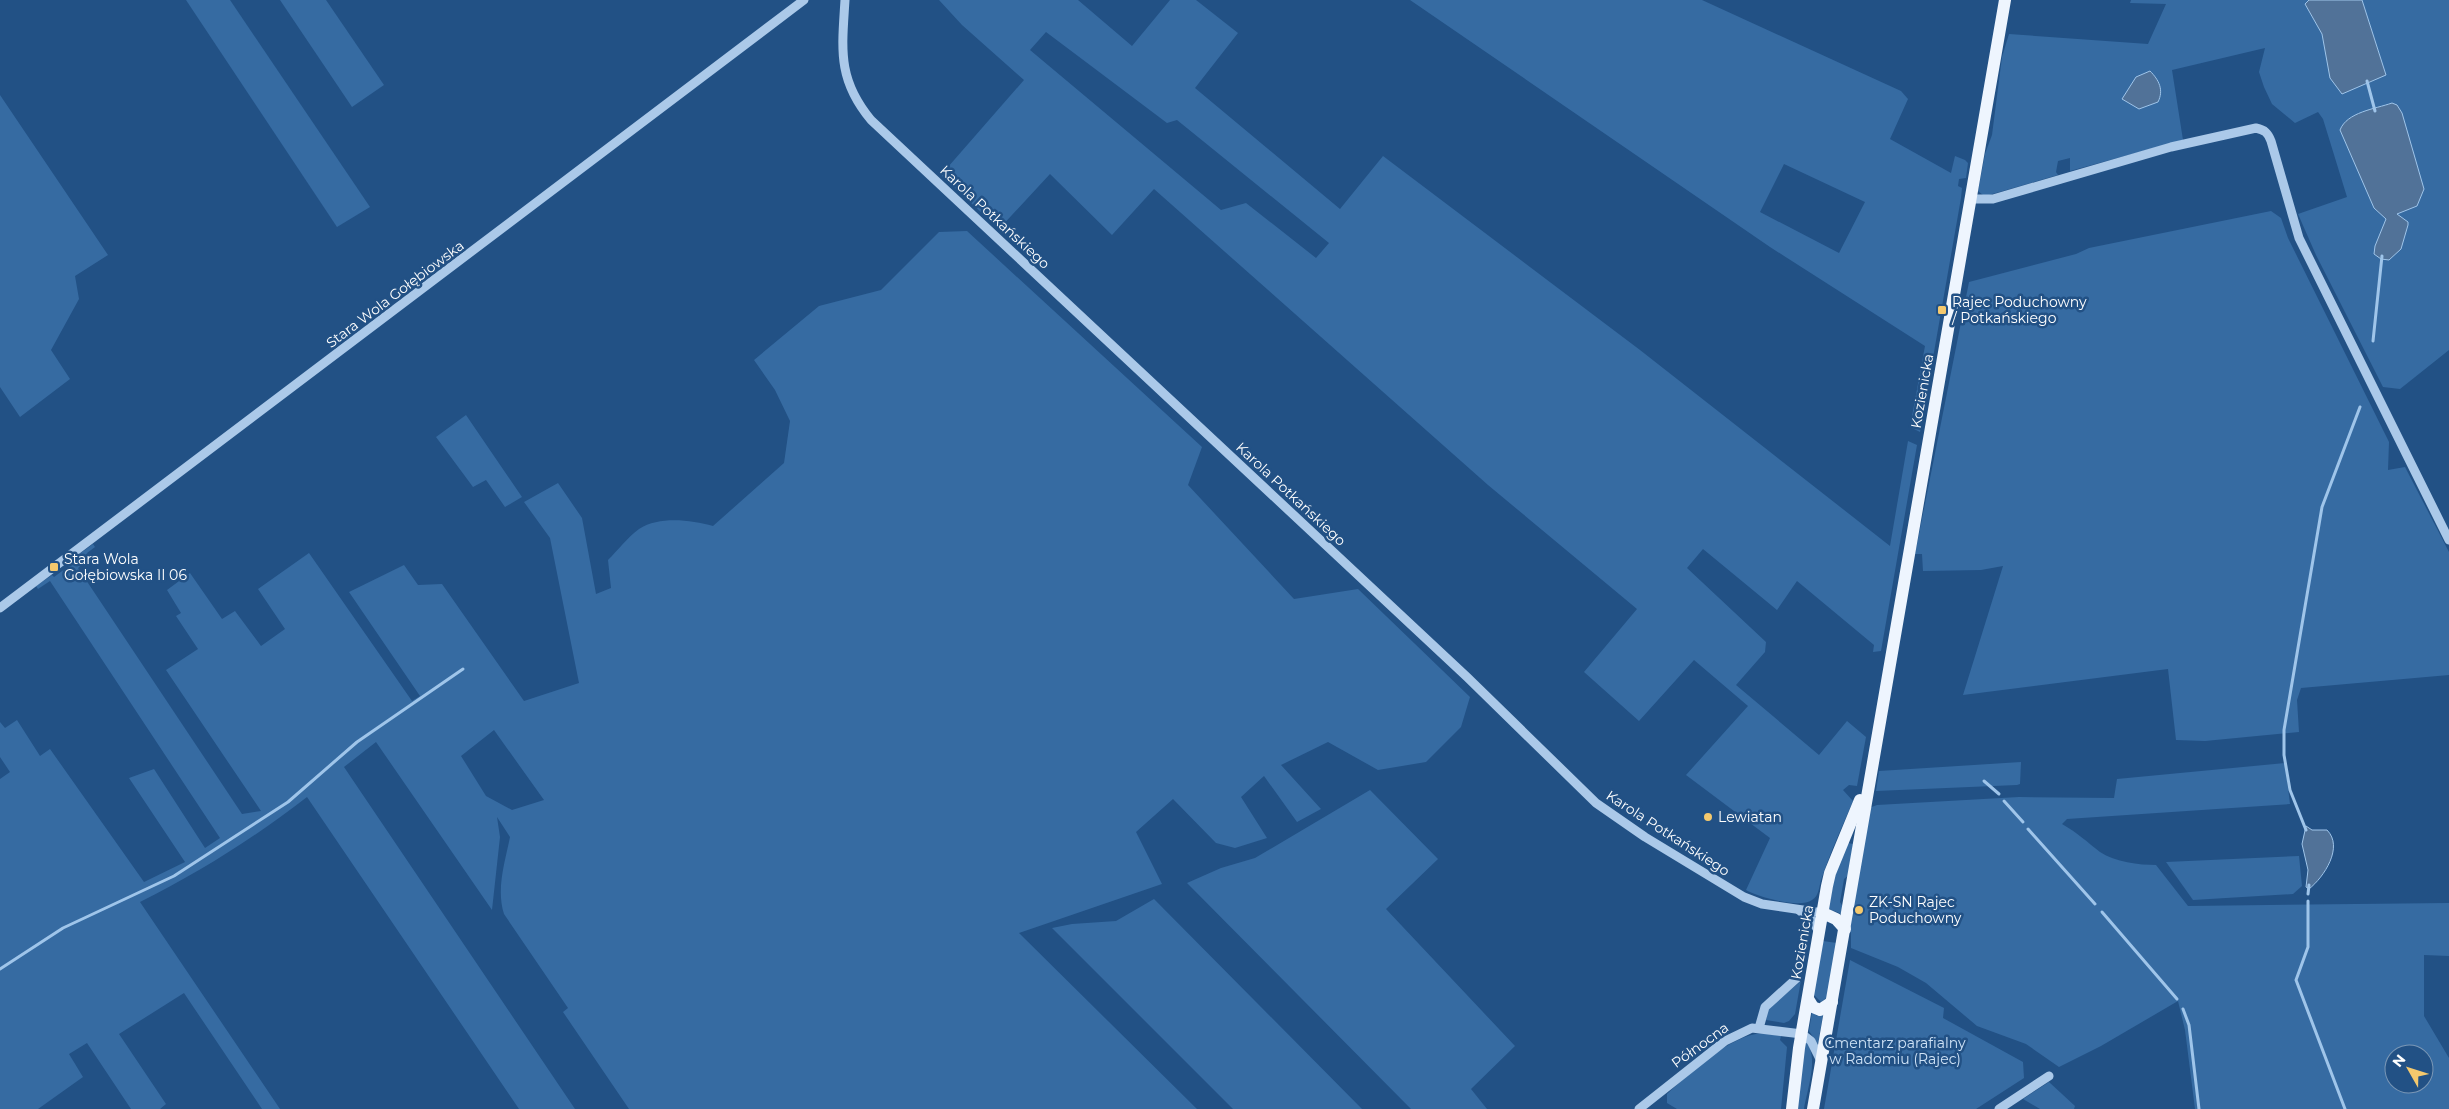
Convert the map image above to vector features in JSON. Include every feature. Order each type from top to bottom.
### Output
[{"type":"main road","name":"Kozienicka","points":[[1813,1109],[2005,0]]},
{"type":"main road","name":"Kozienicka","points":[[1792,1109],[1799,1048],[1830,873],[1868,786]]},
{"type":"main road","points":[[1823,914],[1836,919],[1845,929]]},
{"type":"main road","points":[[1819,932],[1827,922],[1836,919]]},
{"type":"main road","points":[[1808,999],[1814,1007],[1820,1010],[1832,1002]]},
{"type":"street","name":"Stara Wola Gołębiowska","points":[[0,608],[804,0]]},
{"type":"street","name":"Karola Potkańskiego","points":[[845,0],[842,57],[846,77],[863,110],[881,130],[1467,677],[1596,803],[1645,837],[1744,897],[1762,904],[1823,914]]},
{"type":"street","points":[[1971,200],[1993,199],[2171,147],[2256,128],[2263,130],[2271,141],[2299,238],[2449,540]]},
{"type":"street","points":[[1797,910],[1812,920],[1819,932]]},
{"type":"street","points":[[1759,1028],[1765,1007],[1798,978]]},
{"type":"street","name":"Północna","points":[[1639,1109],[1725,1041],[1743,1032],[1759,1028],[1802,1034]]},
{"type":"street","points":[[1787,1032],[1799,1048]]},
{"type":"street","points":[[1802,1034],[1811,1041],[1821,1062]]},
{"type":"street","points":[[1999,1109],[2049,1076]]},
{"type":"green space","points":[[186,0],[230,0],[370,207],[337,227]]},
{"type":"green space","points":[[280,0],[326,0],[384,85],[352,107]]},
{"type":"green space","points":[[939,0],[1078,0],[1132,46],[1170,0],[1196,0],[1238,33],[1195,88],[1340,209],[1383,156],[1640,350],[1890,546],[1908,441],[1917,445],[1881,651],[1873,652],[1874,645],[1797,581],[1777,610],[1703,549],[1687,568],[1766,642],[1765,652],[1736,685],[1819,755],[1847,721],[1866,737],[1857,786],[1849,785],[1843,790],[1853,801],[1832,850],[1816,896],[1812,900],[1789,903],[1769,899],[1746,890],[1770,838],[1686,775],[1748,706],[1694,660],[1639,721],[1584,672],[1637,609],[1488,485],[1154,189],[1112,235],[1050,174],[999,229],[941,175],[1024,80],[962,25]],"holes":[[[1046,32],[1167,123],[1177,120],[1329,243],[1316,258],[1246,203],[1221,210],[1030,50]]]},
{"type":"green space","points":[[1410,0],[1702,0],[1901,91],[1908,99],[1890,139],[1951,173],[1955,156],[1968,163],[1966,178],[1959,179],[1958,186],[1962,188],[1961,198],[1920,432],[1910,427],[1925,346],[1770,247]],"holes":[[[1784,164],[1865,202],[1839,253],[1760,212]]]},
{"type":"green space","points":[[2131,0],[2309,0],[2305,4],[2322,34],[2326,53],[2386,75],[2362,0],[2449,0],[2449,350],[2400,389],[2383,387],[2316,255],[2298,214],[2347,197],[2323,119],[2318,112],[2295,123],[2272,104],[2259,72],[2265,48],[2172,70],[2183,140],[2070,171],[2070,158],[2058,161],[2056,172],[2058,175],[1989,195],[1983,195],[1978,191],[1985,154],[1992,135],[2002,57],[2009,34],[2148,44],[2166,4],[2130,3]]},
{"type":"green space","points":[[0,95],[108,255],[75,276],[79,299],[51,350],[70,379],[20,417],[0,387]]},
{"type":"green space","points":[[2271,211],[2281,218],[2288,238],[2389,442],[2388,470],[2405,467],[2449,552],[2449,675],[2301,688],[2297,700],[2299,732],[2205,741],[2176,740],[2168,669],[1963,695],[2003,566],[1981,570],[1923,571],[1922,554],[1915,554],[1969,282],[2076,254],[2089,248]]},
{"type":"green space","points":[[967,231],[1202,447],[1188,485],[1294,599],[1358,589],[1470,697],[1461,727],[1426,762],[1378,770],[1328,742],[1281,765],[1321,809],[1297,822],[1264,776],[1241,797],[1267,838],[1235,848],[1216,843],[1173,799],[1136,832],[1162,884],[1019,933],[1197,1109],[629,1109],[563,1012],[568,1008],[504,914],[501,885],[510,837],[497,817],[500,837],[492,910],[376,742],[344,767],[575,1109],[519,1109],[307,797],[226,854],[140,902],[280,1109],[262,1109],[184,993],[119,1034],[166,1104],[160,1109],[131,1109],[87,1043],[69,1054],[83,1077],[38,1109],[0,1109],[0,779],[10,772],[0,757],[0,722],[5,728],[17,720],[40,756],[50,749],[144,882],[185,862],[129,778],[154,769],[205,848],[220,838],[50,581],[38,589],[36,586],[52,575],[54,577],[69,566],[67,563],[93,544],[95,547],[87,553],[90,559],[78,568],[242,814],[261,811],[166,670],[198,649],[176,616],[181,613],[167,590],[190,573],[222,619],[235,611],[261,646],[285,629],[258,589],[309,553],[412,701],[420,696],[349,592],[404,565],[418,585],[442,584],[524,701],[579,683],[550,538],[524,502],[558,483],[582,518],[596,594],[611,588],[608,560],[639,529],[656,522],[675,520],[713,526],[784,463],[790,421],[775,390],[754,360],[819,306],[881,290],[939,232]],"holes":[[[494,730],[544,800],[512,810],[486,796],[461,756]]]},
{"type":"green space","points":[[466,415],[522,497],[505,507],[486,480],[473,487],[436,437]]},
{"type":"green space","points":[[2021,762],[2020,784],[2017,785],[1876,791],[1879,771]]},
{"type":"green space","points":[[2285,763],[2290,804],[2067,819],[2062,824],[2106,855],[2127,862],[2156,865],[2188,906],[2449,903],[2449,956],[2424,955],[2424,1016],[2449,1058],[2449,1109],[2195,1109],[2185,1030],[2178,1001],[2101,1046],[2059,1067],[2026,1044],[1977,1026],[1926,983],[1898,967],[1851,948],[1851,933],[1849,930],[1869,808],[1877,805],[2019,797],[2114,798],[2117,779]]},
{"type":"green space","points":[[1370,790],[1438,859],[1386,909],[1515,1046],[1471,1089],[1487,1109],[1411,1109],[1187,883],[1221,868],[1255,858]]},
{"type":"green space","points":[[1848,843],[1853,844],[1849,875],[1844,879],[1840,902],[1843,907],[1842,914],[1829,909],[1835,872]]},
{"type":"green space","points":[[2299,856],[2302,886],[2293,894],[2193,900],[2166,862]]},
{"type":"green space","points":[[1154,899],[1362,1109],[1233,1109],[1052,928],[1072,924],[1116,921]]},
{"type":"green space","points":[[1823,941],[1837,943],[1828,997],[1821,1002],[1813,994]]},
{"type":"green space","name":"Cmentarz parafialny w Radomiu (Rajec)","points":[[1850,960],[1944,1008],[1943,1018],[2023,1062],[2024,1078],[1976,1109],[1824,1109]]},
{"type":"green space","points":[[1804,963],[1801,981],[1794,973]]},
{"type":"green space","points":[[1801,981],[1795,1014],[1789,1021],[1784,1023],[1766,1020],[1768,1009]]},
{"type":"green space","points":[[1812,1012],[1817,1016],[1823,1014],[1818,1044],[1809,1031]]},
{"type":"green space","points":[[1762,1033],[1781,1036],[1780,1040],[1787,1047],[1781,1109],[1677,1109],[1667,1103],[1667,1094],[1711,1056],[1737,1041]]},
{"type":"green space","points":[[1805,1040],[1812,1055],[1811,1073],[1804,1109],[1797,1109]]},
{"type":"green space","points":[[2049,1082],[2075,1106],[2074,1109],[2040,1109],[2023,1099]]},
{"type":"shaded area","points":[[2309,0],[2362,0],[2386,75],[2342,94],[2330,78],[2322,34],[2305,4]]},
{"type":"shaded area","points":[[2150,71],[2160,85],[2161,93],[2158,102],[2139,109],[2122,99],[2136,77]]},
{"type":"shaded area","points":[[2392,103],[2397,105],[2402,113],[2424,189],[2417,206],[2397,214],[2408,222],[2408,225],[2401,249],[2389,260],[2381,259],[2374,254],[2375,246],[2386,219],[2374,208],[2340,130],[2355,115]]},
{"type":"shaded area","points":[[2306,826],[2312,830],[2327,830],[2332,837],[2333,845],[2333,853],[2326,870],[2309,889],[2306,887],[2308,870],[2302,844]]},
{"type":"waterway","points":[[2367,81],[2375,111]]},
{"type":"waterway","points":[[2373,341],[2382,256]]},
{"type":"waterway","points":[[2306,830],[2290,790],[2284,755],[2284,730],[2322,507],[2360,407]]},
{"type":"waterway","points":[[0,969],[63,928],[174,876],[288,802],[357,742],[463,669]]},
{"type":"waterway","points":[[1984,781],[1999,794]]},
{"type":"waterway","points":[[2004,801],[2023,822]]},
{"type":"waterway","points":[[2028,829],[2095,904]]},
{"type":"waterway","points":[[2308,894],[2309,885]]},
{"type":"waterway","points":[[2308,901],[2308,947],[2296,980],[2345,1109]]},
{"type":"waterway","points":[[2102,912],[2177,999]]},
{"type":"waterway","points":[[2183,1009],[2189,1025],[2199,1109]]},
{"type":"place","name":"Rajec Poduchowny / Potkańskiego","points":[[1942,310]]},
{"type":"place","name":"Stara Wola Gołębiowska II 06","points":[[54,567]]},
{"type":"place","name":"Lewiatan","points":[[1708,817]]},
{"type":"place","name":"ZK-SN Rajec Poduchowny","points":[[1859,910]]}]
